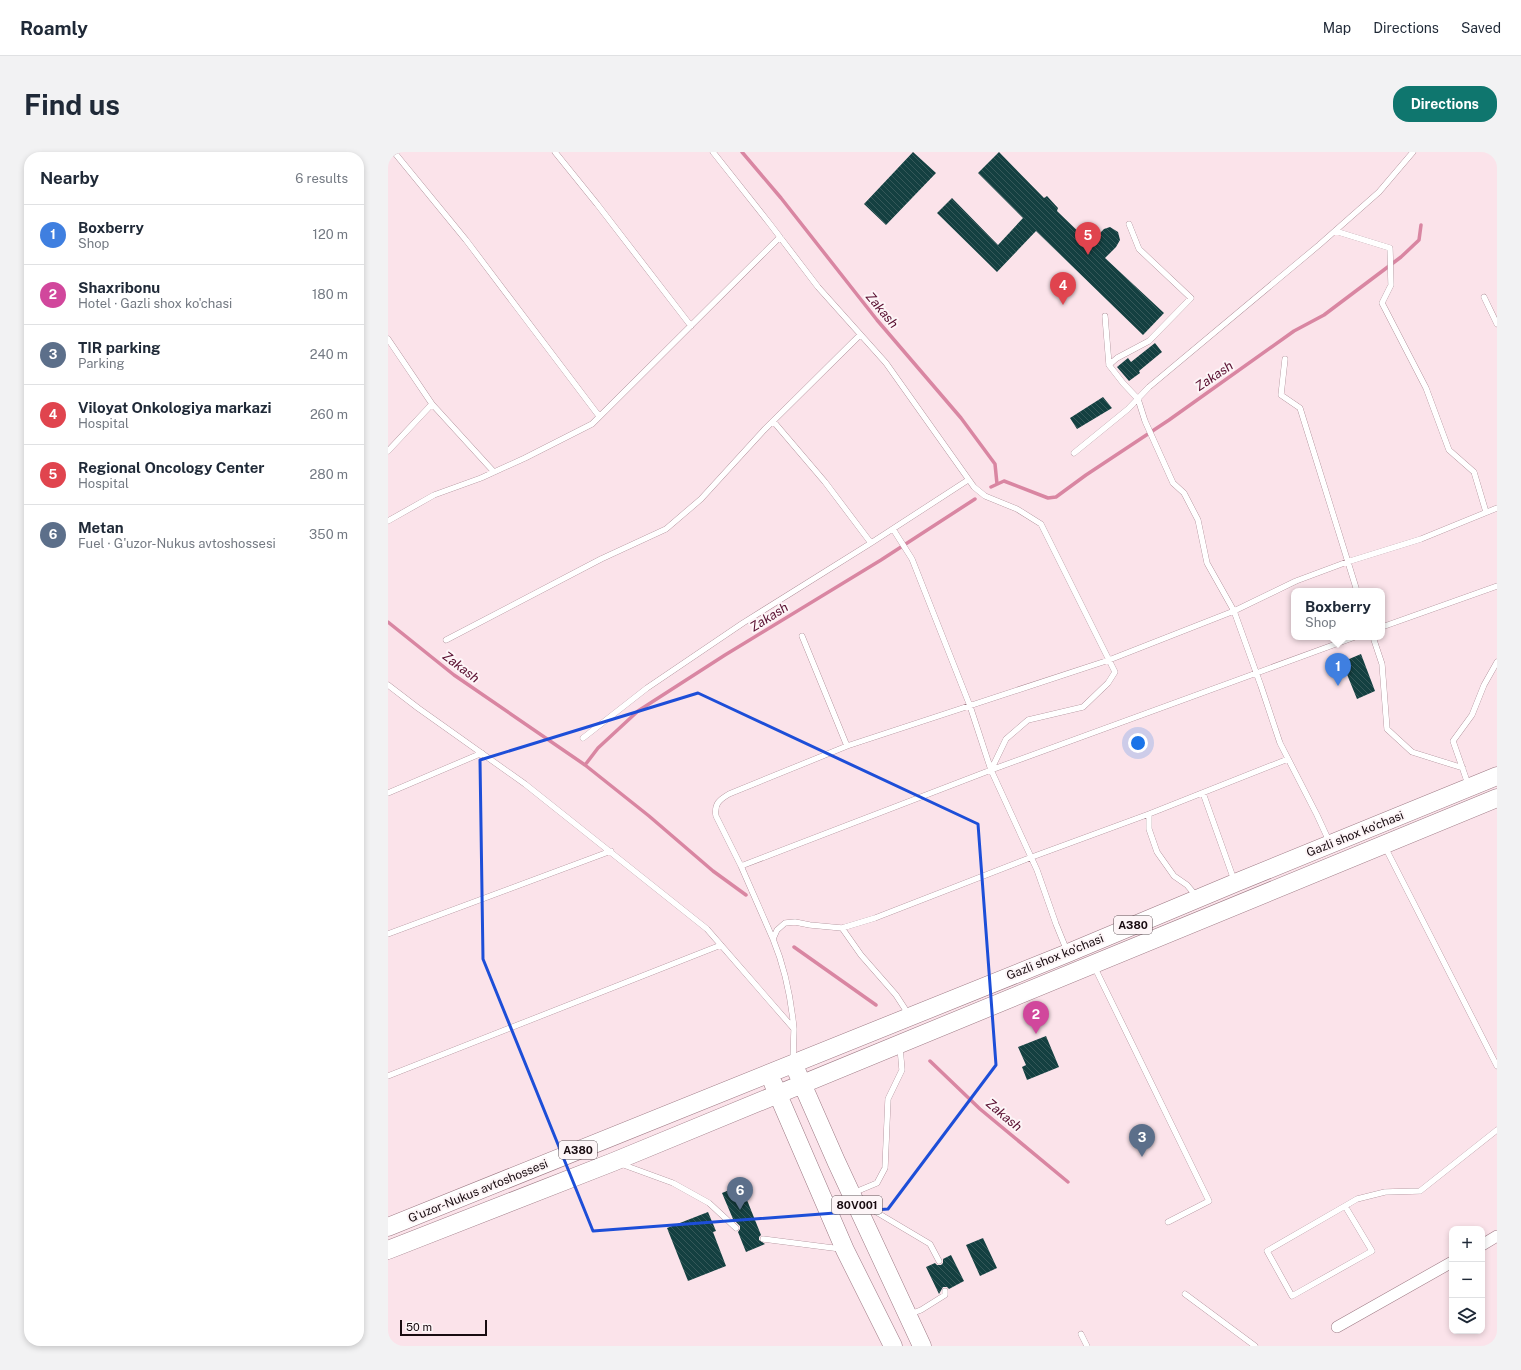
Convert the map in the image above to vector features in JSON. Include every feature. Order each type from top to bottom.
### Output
[{"type":"highway","name":"Gazli shox ko'chasi","points":[[768,1073],[1068,953],[1235,882],[1497,776]]},
{"type":"highway","name":"Gazli shox ko'chasi","points":[[802,1083],[1497,798]]},
{"type":"highway","name":"80V001","points":[[793,1063],[922,1346]]},
{"type":"highway","name":"80V001","points":[[768,1073],[845,1250],[893,1346]]},
{"type":"highway","name":"G'uzor-Nukus avtoshossesi","points":[[388,1228],[768,1073]]},
{"type":"highway","name":"A380","points":[[777,1094],[802,1083]]},
{"type":"highway","name":"G'uzor-Nukus avtoshossesi","points":[[388,1250],[613,1162],[777,1094]]},
{"type":"street","points":[[1485,1243],[1497,1236]]},
{"type":"street","points":[[1337,1327],[1449,1264]]},
{"type":"lane","points":[[394,152],[466,240],[599,416]]},
{"type":"lane","points":[[555,152],[691,326]]},
{"type":"lane","points":[[713,152],[818,287],[886,363],[968,480],[985,496],[1018,509],[1041,524],[1115,672],[1108,683],[1083,707],[1028,720],[1006,739],[992,770]]},
{"type":"lane","points":[[1074,453],[1128,409],[1155,382],[1335,231],[1379,192],[1414,152]]},
{"type":"lane","points":[[1109,365],[1117,358],[1150,341],[1191,298],[1139,249],[1129,224]]},
{"type":"lane","points":[[1335,231],[1390,248],[1391,285],[1382,303],[1426,388],[1449,450],[1474,472],[1486,512]]},
{"type":"lane","points":[[388,521],[434,495],[494,472],[592,424],[780,237]]},
{"type":"lane","points":[[1484,297],[1497,324]]},
{"type":"lane","points":[[1105,316],[1109,365],[1138,399],[1145,421],[1174,483],[1184,493],[1198,520],[1207,563],[1234,611],[1280,743],[1330,843]]},
{"type":"lane","points":[[446,640],[600,559],[666,529],[700,499],[773,421],[860,335]]},
{"type":"lane","points":[[388,339],[432,404],[494,472]]},
{"type":"lane","points":[[1285,359],[1281,396],[1300,408],[1356,588]]},
{"type":"lane","points":[[388,451],[432,404]]},
{"type":"lane","points":[[773,421],[825,482],[871,543]]},
{"type":"lane","points":[[583,738],[647,688],[743,623],[968,480]]},
{"type":"lane","points":[[793,1063],[794,1029],[791,1000],[782,964],[773,939],[741,866],[716,816],[715,807],[720,799],[848,746],[1109,660],[1234,611],[1296,581],[1347,562],[1421,539],[1497,508]]},
{"type":"lane","points":[[893,529],[912,559],[970,706],[992,770],[1032,857],[1068,953]]},
{"type":"lane","points":[[1385,626],[1497,586]]},
{"type":"lane","points":[[802,636],[848,746]]},
{"type":"lane","points":[[741,866],[992,770],[1347,640]]},
{"type":"lane","points":[[1374,640],[1382,664],[1387,729],[1412,752],[1463,768]]},
{"type":"lane","points":[[1469,788],[1452,741],[1472,715],[1484,685],[1497,662]]},
{"type":"lane","points":[[388,684],[418,708],[525,784],[708,929],[794,1029]]},
{"type":"lane","points":[[388,793],[482,753]]},
{"type":"lane","points":[[773,939],[777,930],[785,923],[795,922],[842,928],[875,918],[1032,857],[1149,814],[1288,759]]},
{"type":"lane","points":[[1203,793],[1235,882]]},
{"type":"lane","points":[[1149,814],[1150,829],[1157,852],[1174,876],[1187,885],[1198,898]]},
{"type":"lane","points":[[1383,844],[1497,1066]]},
{"type":"lane","points":[[388,934],[611,851]]},
{"type":"lane","points":[[842,928],[865,960],[896,994],[910,1016]]},
{"type":"lane","points":[[388,1076],[721,945]]},
{"type":"lane","points":[[1093,964],[1209,1201],[1168,1222]]},
{"type":"lane","points":[[900,1043],[902,1070],[888,1099],[885,1168],[877,1183],[853,1196],[930,1244],[939,1261]]},
{"type":"lane","points":[[1344,1206],[1372,1251],[1292,1296],[1267,1251],[1344,1206],[1357,1199],[1385,1192],[1420,1191],[1497,1130]]},
{"type":"lane","points":[[613,1162],[673,1183],[708,1203],[736,1228]]},
{"type":"lane","points":[[763,1239],[845,1250]]},
{"type":"lane","points":[[908,1315],[921,1310],[945,1295],[945,1291]]},
{"type":"lane","points":[[1185,1294],[1255,1346]]},
{"type":"lane","points":[[1081,1334],[1087,1346]]},
{"type":"highlighted area","points":[[698,693],[978,824],[996,1065],[888,1209],[593,1231],[483,959],[480,760]]},
{"type":"building","points":[[913,152],[936,173],[886,225],[864,204]]},
{"type":"building","points":[[999,152],[1044,198],[1047,196],[1058,208],[1057,211],[1090,243],[1104,229],[1110,227],[1118,232],[1120,240],[1116,247],[1105,258],[1164,313],[1143,335],[1036,231],[997,272],[937,213],[952,198],[998,245],[1023,218],[978,173]]},
{"type":"building","points":[[1155,343],[1162,352],[1139,371],[1140,373],[1129,381],[1117,367],[1128,358],[1131,362]]},
{"type":"building","points":[[1103,397],[1112,408],[1077,429],[1070,418]]},
{"type":"building","points":[[1361,654],[1375,691],[1357,699],[1342,662]]},
{"type":"building","points":[[1046,1036],[1059,1067],[1027,1080],[1022,1067],[1026,1065],[1018,1047]]},
{"type":"building","points":[[741,1185],[761,1235],[759,1240],[765,1244],[746,1252],[738,1232],[740,1226],[733,1219],[722,1193]]},
{"type":"building","points":[[708,1212],[716,1231],[713,1232],[726,1266],[688,1281],[667,1228]]},
{"type":"building","points":[[983,1238],[997,1268],[980,1276],[966,1245]]},
{"type":"building","points":[[951,1255],[964,1281],[949,1289],[947,1287],[943,1287],[939,1294],[926,1267],[935,1263],[937,1265],[941,1265],[943,1263],[943,1259]]},
{"type":"waterway","name":"Zakash","points":[[742,152],[781,198],[877,320],[961,418],[995,464],[997,484]]},
{"type":"waterway","name":"Zakash","points":[[991,487],[1004,481],[1048,498],[1056,497],[1086,475],[1169,420],[1294,331],[1324,315],[1401,257],[1419,240],[1421,225]]},
{"type":"waterway","name":"Zakash","points":[[585,765],[598,748],[638,711],[725,655],[881,560],[975,499]]},
{"type":"waterway","name":"Zakash","points":[[388,622],[454,675],[585,765],[649,816],[713,871],[746,895]]},
{"type":"waterway","name":"Zakash","points":[[794,947],[876,1005]]},
{"type":"waterway","name":"Zakash","points":[[930,1061],[980,1109],[1068,1182]]},
{"type":"place","name":"Regional Oncology Center","points":[[1088,255]]},
{"type":"place","name":"Viloyat Onkologiya markazi","points":[[1063,305]]},
{"type":"place","name":"Boxberry","points":[[1338,686]]},
{"type":"place","name":"Shaxribonu","points":[[1036,1034]]},
{"type":"place","name":"TIR parking","points":[[1142,1157]]},
{"type":"place","name":"Metan","points":[[740,1210]]}]
